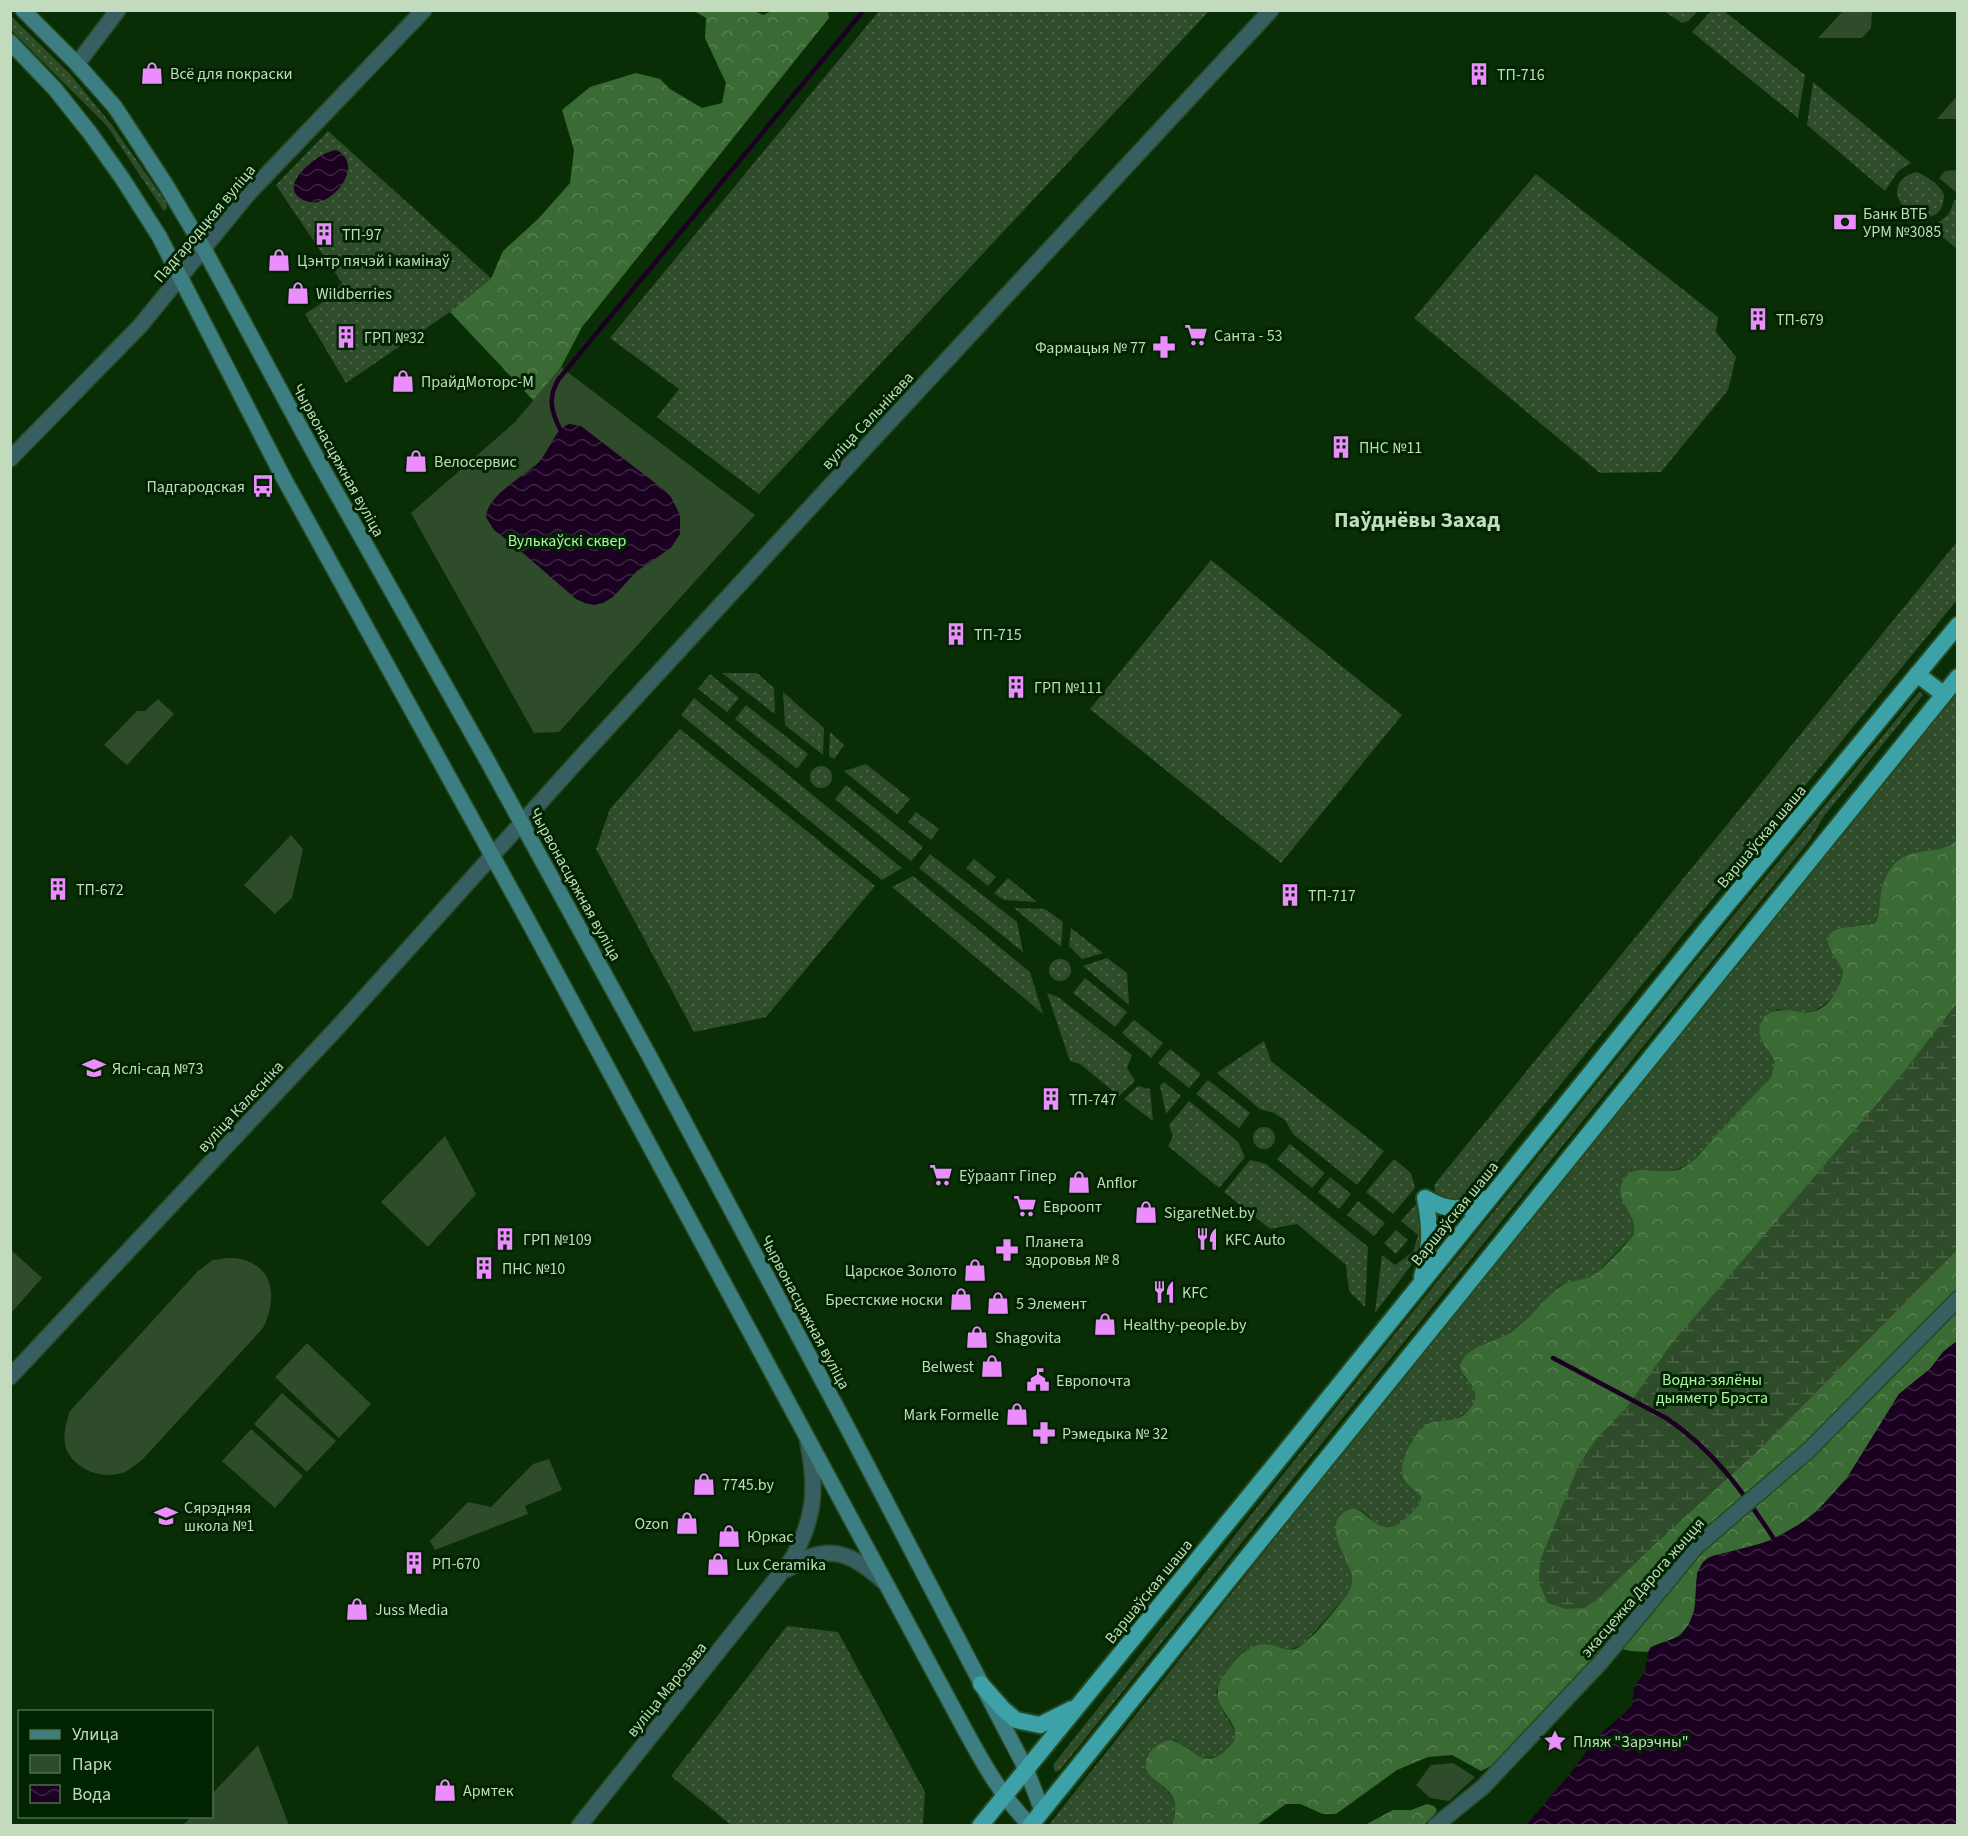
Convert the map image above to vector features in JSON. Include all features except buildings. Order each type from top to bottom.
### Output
[{"type":"highway","name":"Варшаўская шаша","points":[[980,1826],[1710,925],[1958,625]]},
{"type":"highway","points":[[1917,674],[1943,694]]},
{"type":"highway","points":[[1030,1825],[1958,676]]},
{"type":"highway","points":[[1420,1285],[1429,1253],[1430,1239],[1425,1198],[1440,1206],[1453,1209],[1466,1208],[1489,1197]]},
{"type":"highway","points":[[981,1684],[1016,1720],[1040,1725],[1076,1708]]},
{"type":"main road","name":"Чырвонасцяжная вуліца","points":[[23,10],[77,64],[115,107],[204,249],[319,462],[652,1061],[1026,1769],[1042,1810]]},
{"type":"main road","points":[[10,42],[55,89],[101,148],[152,224],[282,475],[492,855],[990,1777],[1030,1825]]},
{"type":"street","points":[[77,64],[118,10]]},
{"type":"street","name":"Падгародцкая вуліца","points":[[10,459],[140,326],[248,194],[424,10]]},
{"type":"street","name":"вуліца Сальнікава","points":[[492,855],[1271,10]]},
{"type":"street","name":"вуліца Калесніка","points":[[10,1377],[338,1027],[492,855]]},
{"type":"street","name":"экасцежка Дарога жыцця","points":[[1435,1826],[1483,1787],[1601,1662],[1696,1547],[1810,1449],[1958,1299]]},
{"type":"street","name":"вуліца Марозава","points":[[579,1826],[780,1574],[800,1544],[813,1505],[814,1474],[806,1434]]},
{"type":"street","name":"вуліца Марозава","points":[[780,1574],[806,1558],[818,1554],[835,1553],[844,1554],[862,1563],[888,1586]]},
{"type":"green space","points":[[694,11],[755,11],[763,15],[772,11],[828,11],[829,18],[582,327],[561,367],[534,401],[450,312],[491,279],[503,251],[539,218],[570,183],[574,150],[562,110],[590,87],[636,73],[660,79],[670,89],[702,108],[722,103],[726,83],[705,38],[706,18]]},
{"type":"green space","points":[[879,11],[1209,11],[759,494],[657,417],[679,389],[610,338]]},
{"type":"green space","points":[[1664,11],[1698,11],[1688,21],[1682,23]]},
{"type":"green space","points":[[1711,11],[1724,11],[1805,75],[1798,118],[1692,32]]},
{"type":"green space","points":[[1843,11],[1872,11],[1871,28],[1862,38],[1818,38]]},
{"type":"green space","points":[[11,16],[70,74],[111,124],[166,202],[167,208],[164,211],[107,126],[11,30]]},
{"type":"green space","points":[[1813,82],[1911,163],[1898,171],[1885,191],[1807,125]]},
{"type":"green space","points":[[1957,96],[1957,119],[1937,119]]},
{"type":"green space","points":[[328,131],[492,279],[450,312],[346,383],[305,314],[326,300],[342,283],[276,185]]},
{"type":"green space","points":[[1958,170],[1957,193],[1939,178],[1945,171]]},
{"type":"green space","points":[[1917,172],[1933,181],[1944,195],[1941,208],[1934,215],[1925,217],[1915,214],[1899,200],[1897,191],[1901,181]]},
{"type":"green space","points":[[1536,174],[1718,317],[1716,332],[1736,357],[1728,390],[1661,472],[1600,473],[1414,318]]},
{"type":"green space","points":[[1955,199],[1958,201],[1957,249],[1932,228],[1949,214]]},
{"type":"green space","name":"Вулькаўскі сквер","points":[[561,367],[755,515],[559,732],[534,733],[411,513],[515,422]]},
{"type":"green space","points":[[1957,542],[1957,600],[1471,1194],[1449,1201],[1436,1195],[1434,1185]]},
{"type":"green space","points":[[1211,560],[1402,715],[1281,863],[1090,709]]},
{"type":"green space","points":[[722,673],[757,673],[774,688],[775,714]]},
{"type":"green space","points":[[710,674],[739,698],[727,712],[698,689]]},
{"type":"green space","points":[[1920,691],[1923,695],[1824,816],[1810,840],[1060,1770],[1055,1772],[1053,1765],[1361,1376],[1698,958]]},
{"type":"green space","points":[[1957,691],[1957,841],[1947,846],[1908,855],[1891,868],[1882,886],[1876,922],[1865,927],[1850,926],[1829,946],[1841,964],[1843,977],[1838,990],[1827,1002],[1816,1010],[1806,1013],[1778,1009],[1759,1030],[1761,1039],[1775,1062],[1771,1077],[1690,1164],[1670,1172],[1648,1170],[1633,1218],[1636,1226],[1634,1234],[1600,1270],[1593,1276],[1559,1286],[1520,1325],[1500,1339],[1478,1348],[1464,1377],[1475,1389],[1477,1395],[1474,1404],[1459,1417],[1437,1422],[1425,1428],[1414,1437],[1409,1445],[1403,1465],[1403,1477],[1421,1497],[1413,1513],[1389,1528],[1382,1528],[1362,1511],[1355,1509],[1348,1510],[1339,1517],[1352,1587],[1303,1645],[1288,1650],[1273,1646],[1244,1653],[1225,1673],[1216,1692],[1233,1727],[1235,1737],[1221,1754],[1207,1758],[1201,1757],[1174,1740],[1153,1779],[1170,1794],[1175,1804],[1171,1825],[1048,1826],[1500,1256]]},
{"type":"green space","points":[[783,692],[824,728],[823,755],[785,725]]},
{"type":"green space","points":[[694,698],[902,868],[882,880],[681,715]]},
{"type":"green space","points":[[158,699],[174,714],[127,765],[104,745],[137,711],[145,711]]},
{"type":"green space","points":[[746,705],[808,754],[797,769],[735,719]]},
{"type":"green space","points":[[680,729],[875,886],[766,1017],[694,1032],[596,849],[610,809]]},
{"type":"green space","points":[[830,732],[844,745],[834,759],[829,756]]},
{"type":"green space","points":[[866,764],[910,799],[897,814],[844,771]]},
{"type":"green space","points":[[821,766],[829,769],[832,777],[829,785],[821,788],[813,785],[810,777],[813,769]]},
{"type":"green space","points":[[846,785],[923,847],[911,861],[835,799]]},
{"type":"green space","points":[[916,812],[939,829],[931,840],[908,822]]},
{"type":"green space","points":[[291,835],[303,849],[292,898],[275,914],[244,885]]},
{"type":"green space","name":"Водна-зялёны дыяметр Брэста","points":[[1957,841],[1957,1341],[1943,1352],[1930,1369],[1899,1394],[1847,1478],[1819,1509],[1796,1527],[1766,1542],[1707,1558],[1698,1573],[1695,1606],[1685,1630],[1674,1639],[1657,1644],[1648,1652],[1614,1647],[1600,1650],[1493,1765],[1481,1771],[1452,1755],[1428,1757],[1397,1770],[1336,1814],[1323,1814],[1300,1804],[1286,1804],[1257,1825],[1171,1826],[1175,1812],[1173,1798],[1147,1771],[1147,1758],[1156,1747],[1168,1740],[1207,1758],[1221,1754],[1232,1744],[1235,1734],[1233,1726],[1218,1699],[1218,1688],[1224,1675],[1244,1652],[1257,1645],[1271,1645],[1290,1650],[1302,1645],[1347,1595],[1352,1585],[1352,1578],[1336,1534],[1339,1517],[1353,1509],[1378,1525],[1395,1526],[1419,1504],[1421,1497],[1403,1477],[1405,1454],[1424,1426],[1461,1417],[1473,1403],[1475,1395],[1473,1387],[1463,1374],[1462,1361],[1470,1352],[1506,1335],[1517,1327],[1558,1288],[1566,1283],[1592,1276],[1614,1256],[1634,1234],[1633,1220],[1623,1202],[1620,1190],[1626,1176],[1640,1170],[1673,1171],[1680,1169],[1698,1155],[1771,1077],[1775,1062],[1761,1040],[1759,1029],[1765,1016],[1782,1010],[1816,1011],[1825,1006],[1837,990],[1843,971],[1829,946],[1828,938],[1832,932],[1876,922],[1884,881],[1891,868],[1899,860],[1917,852],[1947,846]]},
{"type":"green space","points":[[930,854],[1017,922],[1023,952],[919,868]]},
{"type":"green space","points":[[974,859],[996,877],[988,886],[966,868]]},
{"type":"green space","points":[[913,876],[1030,972],[1043,1014],[892,887]]},
{"type":"green space","points":[[1008,878],[1037,902],[1004,900],[994,893]]},
{"type":"green space","points":[[1014,908],[1045,909],[1063,922],[1061,947]]},
{"type":"green space","points":[[1071,928],[1103,953],[1082,959],[1069,946]]},
{"type":"green space","points":[[1107,958],[1127,973],[1129,1005],[1083,966]]},
{"type":"green space","points":[[1060,959],[1068,962],[1071,970],[1068,978],[1060,981],[1052,978],[1049,970],[1052,962]]},
{"type":"green space","points":[[1085,978],[1127,1012],[1115,1027],[1073,993]]},
{"type":"green space","points":[[1047,993],[1058,997],[1132,1055],[1127,1068],[1135,1081],[1119,1096],[1080,1064],[1070,1061]]},
{"type":"green space","points":[[1957,1003],[1957,1250],[1761,1448],[1596,1601],[1584,1608],[1566,1609],[1548,1603],[1539,1583],[1540,1561],[1577,1469],[1587,1452],[1627,1407],[1672,1343],[1898,1079]]},
{"type":"green space","points":[[1134,1020],[1163,1043],[1151,1058],[1122,1033]]},
{"type":"green space","points":[[1264,1041],[1271,1061],[1384,1151],[1357,1185],[1293,1134],[1285,1120],[1274,1113],[1260,1109],[1217,1073]]},
{"type":"green space","points":[[1170,1049],[1201,1074],[1189,1088],[1158,1063]]},
{"type":"green space","points":[[1208,1080],[1250,1113],[1239,1128],[1196,1094]]},
{"type":"green space","points":[[1164,1082],[1181,1096],[1166,1114],[1160,1086]]},
{"type":"green space","points":[[1138,1086],[1150,1089],[1153,1121],[1124,1099]]},
{"type":"green space","points":[[1189,1101],[1238,1142],[1245,1157],[1219,1188],[1168,1146],[1173,1136],[1169,1125]]},
{"type":"green space","points":[[1264,1127],[1272,1130],[1275,1138],[1272,1146],[1264,1149],[1256,1146],[1253,1138],[1256,1130]]},
{"type":"green space","points":[[445,1136],[476,1194],[428,1247],[381,1202]]},
{"type":"green space","points":[[1290,1144],[1325,1173],[1312,1188],[1277,1159]]},
{"type":"green space","points":[[1394,1159],[1411,1173],[1415,1188],[1393,1214],[1366,1192]]},
{"type":"green space","points":[[1250,1160],[1266,1164],[1368,1247],[1365,1307],[1349,1291],[1346,1265],[1297,1224],[1270,1229],[1224,1192]]},
{"type":"green space","points":[[1330,1177],[1351,1194],[1339,1209],[1318,1192]]},
{"type":"green space","points":[[1358,1201],[1385,1223],[1374,1236],[1347,1215]]},
{"type":"green space","points":[[1418,1202],[1424,1223],[1422,1251],[1375,1313],[1382,1255],[1395,1265],[1413,1252],[1418,1235],[1401,1221]]},
{"type":"green space","points":[[1396,1230],[1408,1240],[1396,1254],[1384,1243]]},
{"type":"green space","points":[[10,1249],[42,1278],[11,1313],[10,1313]]},
{"type":"green space","points":[[242,1259],[257,1266],[268,1281],[271,1290],[270,1309],[263,1328],[142,1460],[127,1471],[114,1475],[99,1474],[78,1465],[68,1453],[65,1443],[70,1411],[198,1271],[213,1260]]},
{"type":"green space","points":[[307,1343],[371,1404],[339,1438],[275,1377]]},
{"type":"green space","points":[[282,1393],[336,1441],[307,1472],[254,1424]]},
{"type":"green space","points":[[251,1429],[303,1476],[275,1508],[222,1461]]},
{"type":"green space","points":[[549,1459],[562,1490],[525,1506],[528,1514],[435,1550],[430,1541],[468,1502],[491,1507],[533,1464]]},
{"type":"green space","points":[[787,1626],[838,1632],[925,1792],[923,1825],[731,1825],[671,1776]]},
{"type":"green space","points":[[258,1745],[289,1825],[183,1825],[190,1818],[213,1818],[213,1793]]},
{"type":"green space","points":[[1453,1763],[1475,1777],[1449,1801],[1430,1798],[1416,1785],[1431,1765]]},
{"type":"green space","points":[[1427,1804],[1434,1806],[1437,1810],[1424,1825],[1365,1825],[1393,1810],[1411,1810]]},
{"type":"water","points":[[336,150],[345,157],[348,165],[347,175],[335,193],[316,202],[306,201],[297,195],[294,188],[302,172],[319,157]]},
{"type":"water","points":[[569,424],[581,426],[663,489],[671,497],[680,515],[680,534],[671,548],[637,571],[613,597],[594,605],[576,599],[494,530],[486,517],[488,509],[499,494],[537,464],[559,431]]},
{"type":"water","points":[[1957,1341],[1957,1825],[1526,1825],[1569,1775],[1598,1736],[1632,1706],[1634,1686],[1645,1672],[1651,1647],[1680,1636],[1689,1624],[1695,1609],[1697,1573],[1703,1562],[1712,1556],[1774,1539],[1808,1519],[1847,1478],[1899,1394],[1930,1369],[1943,1352]]},
{"type":"waterway","points":[[560,429],[552,404],[558,380],[864,10]]},
{"type":"waterway","points":[[1553,1358],[1666,1418],[1683,1430],[1726,1472],[1774,1539]]},
{"type":"place","name":"Всё для покраски","points":[[152,73]]},
{"type":"place","name":"ТП-716","points":[[1479,74]]},
{"type":"place","name":"Банк ВТБ УРМ №3085","points":[[1845,222]]},
{"type":"place","name":"ТП-97","points":[[324,234]]},
{"type":"place","name":"Цэнтр пячэй і камiнаў","points":[[279,260]]},
{"type":"place","name":"Wildberries","points":[[298,293]]},
{"type":"place","name":"ТП-679","points":[[1758,319]]},
{"type":"place","name":"Санта - 53","points":[[1196,335]]},
{"type":"place","name":"ГРП №32","points":[[346,337]]},
{"type":"place","name":"Фармацыя № 77","points":[[1164,347]]},
{"type":"place","name":"ПрайдМоторс-М","points":[[403,381]]},
{"type":"place","name":"ПНС №11","points":[[1341,447]]},
{"type":"place","name":"Велосервис","points":[[416,461]]},
{"type":"place","name":"Падгародская","points":[[263,486]]},
{"type":"place","name":"ТП-715","points":[[956,634]]},
{"type":"place","name":"ГРП №111","points":[[1016,687]]},
{"type":"place","name":"ТП-672","points":[[58,889]]},
{"type":"place","name":"ТП-717","points":[[1290,895]]},
{"type":"place","name":"Яслі-сад №73","points":[[94,1068]]},
{"type":"place","name":"ТП-747","points":[[1051,1099]]},
{"type":"place","name":"Еўраапт Гіпер","points":[[941,1175]]},
{"type":"place","name":"Anflor","points":[[1079,1182]]},
{"type":"place","name":"Евроопт","points":[[1025,1206]]},
{"type":"place","name":"SigaretNet.by","points":[[1146,1212]]},
{"type":"place","name":"ГРП №109","points":[[505,1239]]},
{"type":"place","name":"KFC Auto","points":[[1207,1239]]},
{"type":"place","name":"Планета здоровья № 8","points":[[1007,1250]]},
{"type":"place","name":"ПНС №10","points":[[484,1268]]},
{"type":"place","name":"Царское Золото","points":[[975,1270]]},
{"type":"place","name":"KFC","points":[[1164,1292]]},
{"type":"place","name":"Брестские носки","points":[[961,1299]]},
{"type":"place","name":"5 Элемент","points":[[998,1303]]},
{"type":"place","name":"Healthy-people.by","points":[[1105,1324]]},
{"type":"place","name":"Shagovita","points":[[977,1337]]},
{"type":"place","name":"Belwest","points":[[992,1366]]},
{"type":"place","name":"Европочта","points":[[1038,1380]]},
{"type":"place","name":"Mark Formelle","points":[[1017,1414]]},
{"type":"place","name":"Рэмедыка № 32","points":[[1044,1433]]},
{"type":"place","name":"7745.by","points":[[704,1484]]},
{"type":"place","name":"Сярэдняя школа №1","points":[[166,1516]]},
{"type":"place","name":"Ozon","points":[[687,1523]]},
{"type":"place","name":"Юркас","points":[[729,1536]]},
{"type":"place","name":"РП-670","points":[[414,1563]]},
{"type":"place","name":"Lux Ceramika","points":[[718,1564]]},
{"type":"place","name":"Juss Media","points":[[357,1609]]},
{"type":"place","name":"Пляж \"Зарэчны\"","points":[[1555,1741]]},
{"type":"place","name":"Армтек","points":[[445,1790]]},
{"type":"district","name":"Паўднёвы Захад","points":[[1417,519]]}]
